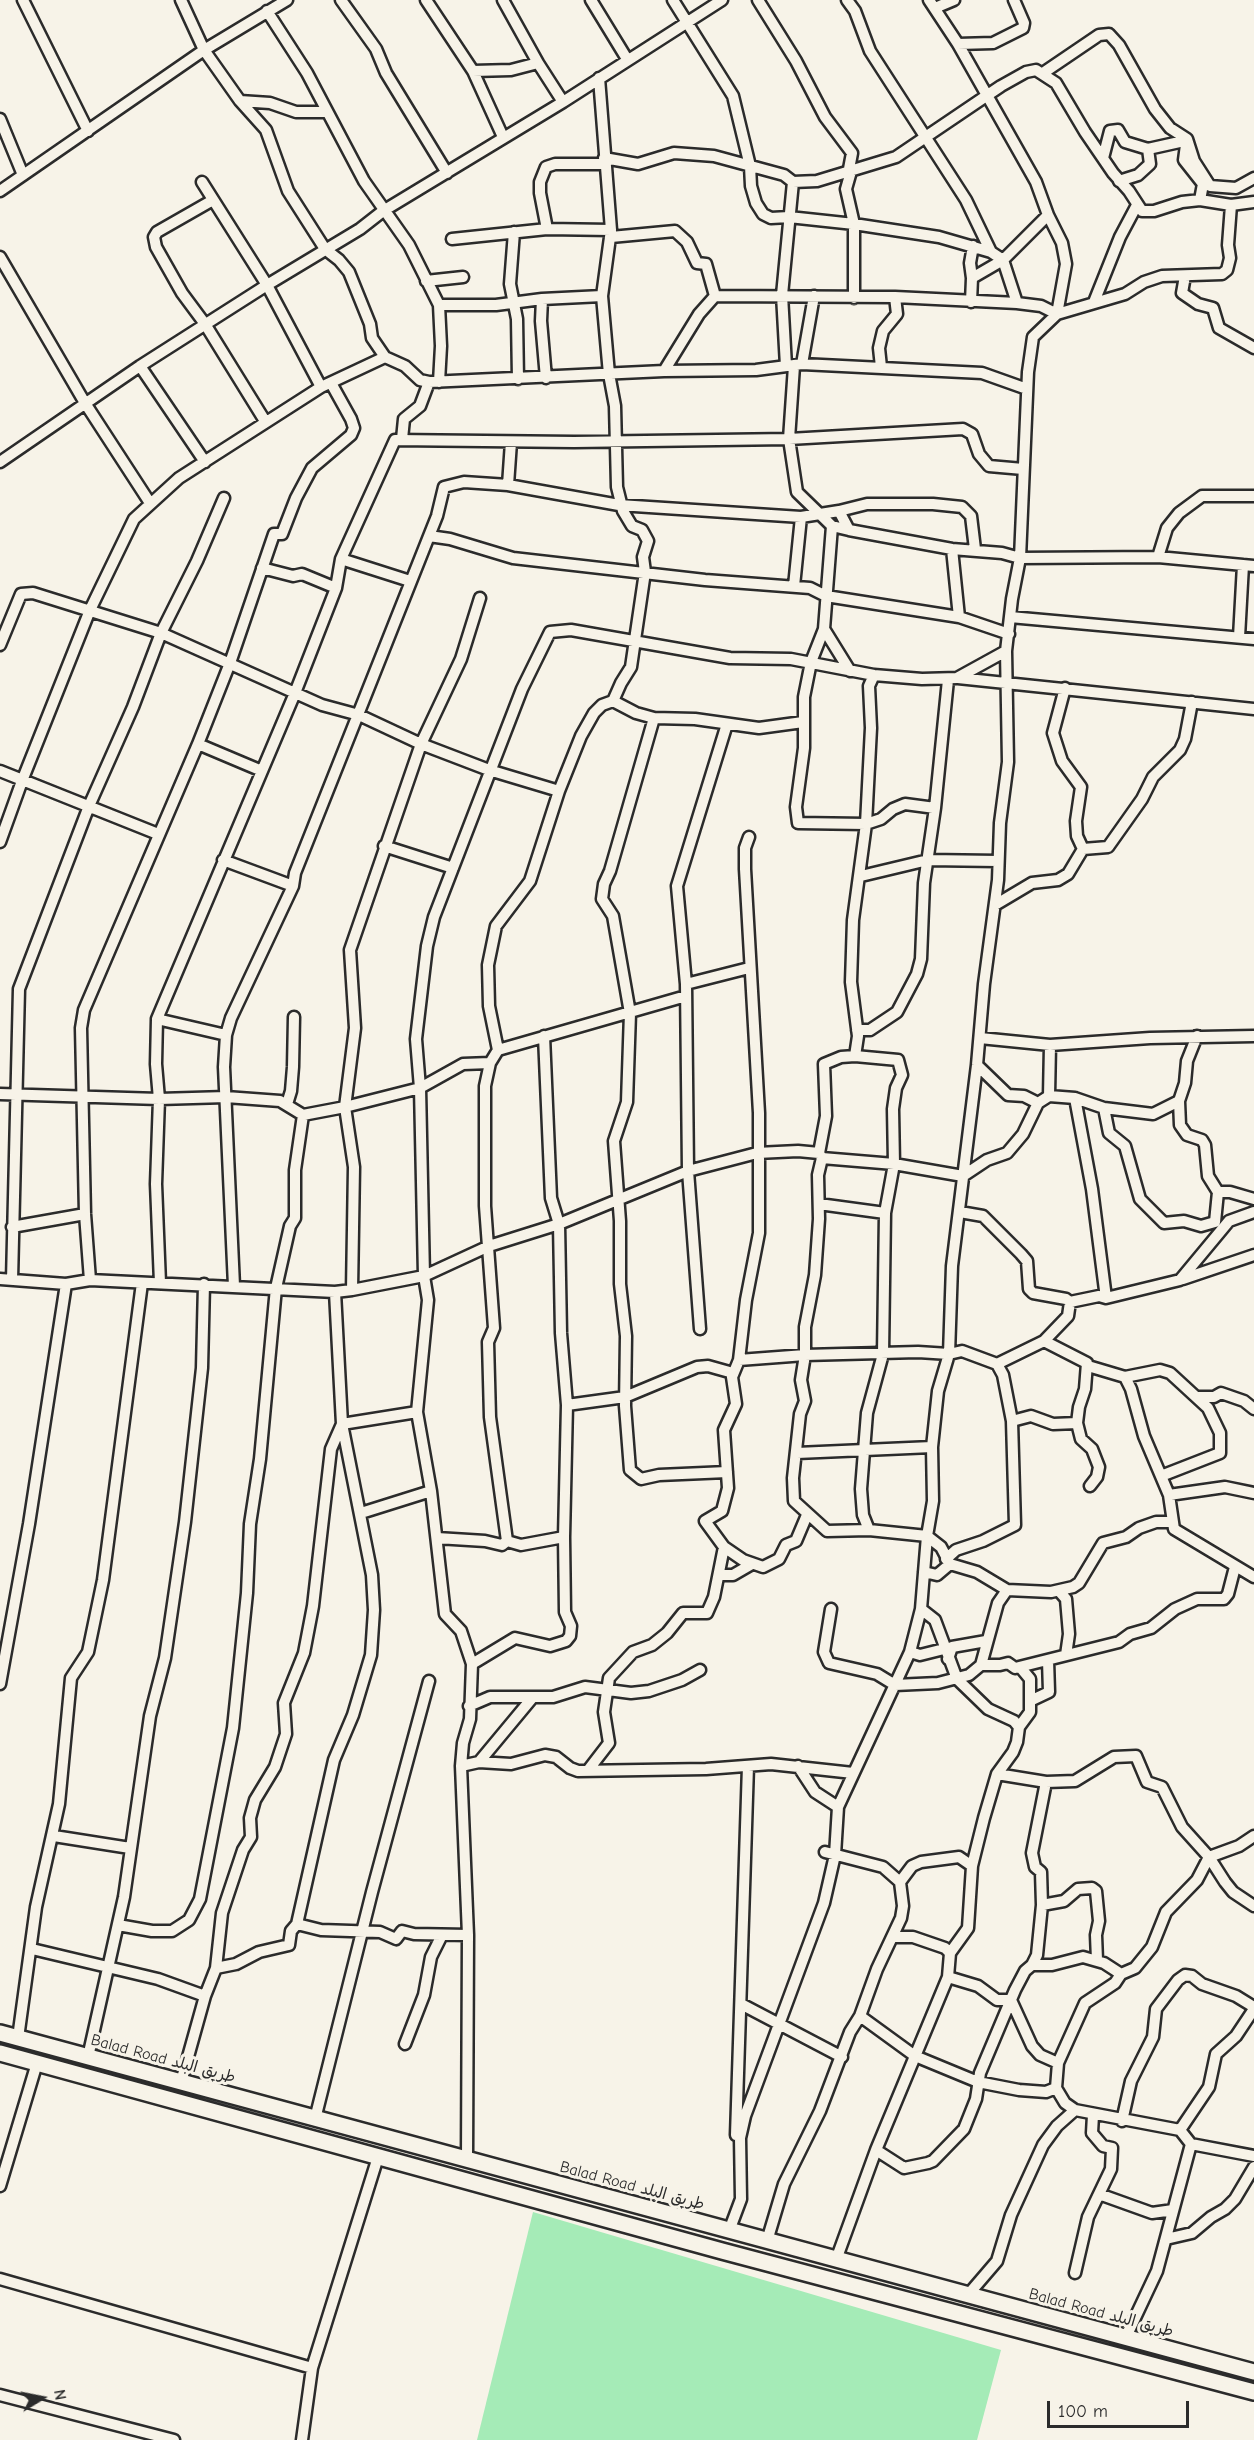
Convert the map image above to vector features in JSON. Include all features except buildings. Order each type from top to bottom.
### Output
[{"type":"highway","name":"Balad Road طريق البلد","points":[[0,2033],[1125,2339],[1254,2372]]},
{"type":"highway","points":[[0,2053],[1254,2392]]},
{"type":"street","points":[[23,0],[88,131]]},
{"type":"street","points":[[181,0],[204,50],[240,101],[266,130],[288,191],[325,249],[349,272],[370,324],[372,338],[384,357],[405,366],[420,380],[434,382],[546,378],[663,371],[756,370],[794,366],[881,367],[982,373],[1027,389]]},
{"type":"street","points":[[0,191],[204,50],[287,0]]},
{"type":"street","points":[[341,0],[376,49],[386,73],[447,174]]},
{"type":"street","points":[[426,0],[473,71],[503,137]]},
{"type":"street","points":[[503,0],[563,102]]},
{"type":"street","points":[[591,0],[627,59]]},
{"type":"street","points":[[674,0],[734,96],[756,203],[763,214],[771,218],[789,217],[854,224],[939,237],[991,252],[1004,260],[1017,303]]},
{"type":"street","points":[[0,462],[205,324],[360,229],[383,211],[563,102],[722,0]]},
{"type":"street","points":[[758,0],[796,61],[825,117],[849,146],[852,153],[849,169],[852,168]]},
{"type":"street","points":[[847,0],[855,11],[870,51],[966,200],[991,252]]},
{"type":"street","points":[[954,0],[932,4],[958,44],[1036,182],[1066,255],[1057,314]]},
{"type":"street","points":[[958,44],[993,43],[1023,28],[1024,23],[1014,0]]},
{"type":"street","points":[[267,11],[307,73],[383,211],[410,245],[439,305],[441,346],[434,382],[420,406],[404,418],[402,439]]},
{"type":"street","points":[[1043,73],[1099,35],[1109,34],[1119,45],[1155,109],[1170,128],[1187,139],[1194,161],[1210,186],[1236,188],[1254,178]]},
{"type":"street","points":[[473,71],[511,70],[538,63]]},
{"type":"street","points":[[547,229],[540,182],[546,167],[555,164],[605,161],[638,164],[674,153],[726,158],[784,175],[793,182],[817,181],[852,168],[896,157],[987,96],[1026,72],[1036,70],[1056,83],[1103,158],[1137,205],[1146,213],[1173,203],[1200,200],[1231,205],[1254,202]]},
{"type":"street","points":[[498,1050],[489,1006],[489,954],[496,926],[530,881],[559,791],[594,713],[602,705],[613,701],[631,667],[645,573],[643,557],[648,541],[642,530],[632,526],[619,504],[614,442],[615,406],[609,374],[602,296],[611,234],[599,78]]},
{"type":"street","points":[[240,101],[270,103],[296,112],[327,112]]},
{"type":"street","points":[[0,119],[23,175]]},
{"type":"street","points":[[1103,158],[1110,131],[1118,130],[1125,142],[1148,149],[1179,141],[1185,143],[1184,160],[1203,184],[1200,200]]},
{"type":"street","points":[[1119,181],[1138,175],[1150,164],[1148,149]]},
{"type":"street","points":[[852,168],[846,189],[854,224],[854,298]]},
{"type":"street","points":[[90,1280],[85,1214],[81,1028],[84,1010],[198,744],[230,663],[274,534],[282,534],[296,498],[312,468],[351,435],[354,428],[351,419],[326,385],[202,182]]},
{"type":"street","points":[[793,182],[782,295],[794,366]]},
{"type":"street","points":[[213,200],[154,237],[156,248],[182,293],[205,324],[265,421]]},
{"type":"street","points":[[1094,302],[1120,237],[1137,205]]},
{"type":"street","points":[[729,2231],[741,2199],[740,2138],[779,2022],[824,1903],[838,1807],[910,1652],[921,1609],[927,1536],[933,1501],[932,1447],[938,1391],[949,1354],[952,1266],[995,905],[1008,762],[1006,651],[1020,558],[1027,389],[1033,337],[1057,314],[1125,294],[1144,282],[1162,276],[1222,274],[1227,270],[1231,205]]},
{"type":"street","points":[[972,278],[1004,260],[1048,215]]},
{"type":"street","points":[[452,239],[547,229],[611,234],[675,231],[687,242],[697,263],[706,264],[716,296]]},
{"type":"street","points":[[514,232],[510,263],[517,319],[518,379]]},
{"type":"street","points":[[971,302],[970,263],[973,246]]},
{"type":"street","points":[[0,257],[85,404],[150,503]]},
{"type":"street","points":[[1185,276],[1182,293],[1198,304],[1213,308],[1219,328],[1254,348]]},
{"type":"street","points":[[426,281],[463,277]]},
{"type":"street","points":[[439,305],[496,305],[513,301],[602,296]]},
{"type":"street","points":[[663,371],[699,314],[716,296],[895,297],[1017,303],[1041,306],[1057,314]]},
{"type":"street","points":[[814,296],[794,366],[789,439],[797,492],[832,526],[952,549],[975,549],[1020,558],[1158,557],[1249,565],[1239,637]]},
{"type":"street","points":[[881,367],[879,348],[883,331],[897,314],[895,297]]},
{"type":"street","points":[[542,299],[541,321],[546,378]]},
{"type":"street","points":[[0,842],[90,610],[134,519],[179,478],[265,421],[326,385],[384,357]]},
{"type":"street","points":[[140,366],[205,462]]},
{"type":"street","points":[[160,1282],[156,1184],[159,1099],[156,1057],[157,1019],[295,693],[336,588],[341,559],[393,443],[402,439],[614,442],[789,439],[963,429],[972,435],[979,454],[989,466],[1023,469]]},
{"type":"street","points":[[508,485],[511,442]]},
{"type":"street","points":[[234,1286],[226,1097],[226,1035],[231,1018],[293,886],[295,873],[429,536],[444,487],[464,482],[508,485],[619,504],[801,517],[821,515],[867,504],[933,504],[963,508],[971,516],[975,549]]},
{"type":"street","points":[[1158,557],[1167,528],[1179,513],[1202,496],[1254,496]]},
{"type":"street","points":[[224,498],[197,561],[161,633],[133,706],[89,806],[19,989],[12,1227],[6,1279],[66,1284],[90,1280],[335,1292],[352,1290],[424,1276],[489,1246],[559,1224],[617,1198],[688,1171],[757,1153],[798,1150],[820,1156],[894,1164],[963,1176],[987,1160],[1007,1153],[1023,1134],[1038,1103],[1049,1096],[1075,1098],[1104,1108],[1153,1114],[1179,1101]]},
{"type":"street","points":[[839,511],[849,530]]},
{"type":"street","points":[[794,586],[801,517]]},
{"type":"street","points":[[832,526],[824,629],[811,662],[803,722],[804,748],[796,807],[798,823],[866,824],[881,819],[893,809],[905,804],[935,808]]},
{"type":"street","points":[[429,536],[450,539],[513,558],[705,580],[810,588],[826,596],[959,617],[1008,634]]},
{"type":"street","points":[[952,549],[959,617]]},
{"type":"street","points":[[341,559],[410,581]]},
{"type":"street","points":[[262,568],[293,576],[302,574],[336,588]]},
{"type":"street","points":[[0,645],[21,594],[33,593],[161,633],[322,705],[359,715],[421,744],[489,770],[559,791]]},
{"type":"street","points":[[352,1290],[354,1167],[345,1107],[355,1029],[350,950],[421,744],[461,659],[480,598]]},
{"type":"street","points":[[1010,617],[1254,639]]},
{"type":"street","points":[[824,629],[850,671]]},
{"type":"street","points":[[467,2160],[468,1935],[461,1766],[463,1743],[470,1719],[472,1664],[461,1630],[445,1614],[431,1491],[417,1413],[428,1300],[424,1276],[420,1088],[416,1039],[427,946],[435,917],[472,823],[489,770],[532,664],[550,632],[571,630],[730,658],[759,657],[811,662],[874,675],[1065,688],[1254,709]]},
{"type":"street","points":[[953,679],[1006,651]]},
{"type":"street","points":[[855,1056],[857,1030],[851,975],[853,920],[861,876],[866,824],[871,728],[869,686],[874,675]]},
{"type":"street","points":[[857,1030],[879,1027],[897,1012],[917,975],[921,959],[924,883],[953,679]]},
{"type":"street","points":[[995,905],[1032,883],[1058,880],[1068,874],[1083,849],[1077,836],[1076,821],[1081,787],[1062,760],[1053,733],[1065,688]]},
{"type":"street","points":[[613,701],[636,713],[654,718],[695,719],[759,728],[803,722]]},
{"type":"street","points":[[1083,849],[1108,847],[1142,799],[1153,777],[1180,750],[1185,739],[1192,702]]},
{"type":"street","points":[[654,718],[604,884],[602,899],[613,916],[630,1013],[627,1102],[615,1141],[620,1284],[626,1336],[625,1397],[630,1470],[641,1479],[659,1475],[727,1472]]},
{"type":"street","points":[[700,1329],[688,1171],[686,984],[677,886],[727,724]]},
{"type":"street","points":[[198,744],[262,771]]},
{"type":"street","points":[[0,771],[158,834]]},
{"type":"street","points":[[749,837],[745,848],[744,869],[759,1113],[757,1153],[759,1233],[746,1300],[739,1360],[733,1373],[736,1404],[724,1430],[728,1488],[722,1511],[705,1521],[724,1547],[752,1564],[763,1567],[779,1558],[786,1545],[796,1541],[807,1515]]},
{"type":"street","points":[[384,846],[453,868]]},
{"type":"street","points":[[223,860],[293,886]]},
{"type":"street","points":[[861,876],[928,860],[998,861]]},
{"type":"street","points":[[686,984],[749,968]]},
{"type":"street","points":[[507,1541],[490,1417],[488,1342],[494,1328],[486,1206],[485,1086],[490,1063],[498,1050],[686,996]]},
{"type":"street","points":[[287,1104],[291,1091],[293,1067],[294,1017]]},
{"type":"street","points":[[157,1019],[226,1035]]},
{"type":"street","points":[[472,1664],[515,1638],[550,1646],[566,1641],[570,1636],[571,1626],[566,1612],[564,1537],[567,1405],[561,1333],[559,1224],[551,1198],[544,1036]]},
{"type":"street","points":[[980,1038],[1050,1045],[1197,1036],[1254,1036]]},
{"type":"street","points":[[1104,1108],[1109,1133],[1125,1146],[1140,1199],[1164,1223],[1184,1221],[1201,1226],[1215,1222],[1218,1192],[1208,1176],[1205,1145],[1202,1140],[1188,1135],[1180,1125],[1179,1101],[1185,1083],[1187,1061],[1197,1036]]},
{"type":"street","points":[[1049,1096],[1050,1045]]},
{"type":"street","points":[[869,1530],[863,1515],[861,1489],[867,1413],[883,1354],[885,1213],[894,1164],[893,1109],[896,1088],[902,1075],[900,1062],[855,1056],[841,1057],[824,1064],[826,1116],[818,1175],[819,1204],[815,1275],[807,1309],[805,1355],[801,1380],[805,1401],[800,1414],[794,1501],[827,1531],[869,1530],[927,1536],[941,1547],[948,1561],[977,1572],[1007,1590],[1059,1591],[1079,1583],[1103,1543],[1126,1537],[1139,1528],[1156,1522],[1171,1522]]},
{"type":"street","points":[[0,1095],[159,1099],[226,1097],[280,1101],[303,1115],[420,1088],[463,1064],[490,1063]]},
{"type":"street","points":[[977,1065],[1008,1095],[1023,1096],[1038,1103]]},
{"type":"street","points":[[1075,1098],[1092,1189],[1106,1298]]},
{"type":"street","points":[[118,1925],[152,1931],[172,1931],[189,1920],[200,1899],[234,1718],[247,1593],[250,1524],[260,1459],[276,1288],[290,1226],[295,1218],[295,1170],[303,1115]]},
{"type":"street","points":[[1218,1192],[1230,1191],[1254,1199]]},
{"type":"street","points":[[819,1204],[885,1213]]},
{"type":"street","points":[[960,1212],[982,1216],[1021,1254],[1027,1261],[1029,1288],[1033,1293],[1066,1299],[1070,1302],[1099,1296],[1106,1298],[1180,1281],[1254,1255]]},
{"type":"street","points":[[1180,1281],[1229,1221],[1254,1212]]},
{"type":"street","points":[[12,1227],[85,1214]]},
{"type":"street","points":[[18,2038],[36,1907],[54,1836],[71,1678],[88,1652],[103,1580],[142,1283]]},
{"type":"street","points":[[0,1684],[29,1524],[66,1284]]},
{"type":"street","points":[[88,2057],[118,1925],[150,1716],[165,1658],[185,1522],[202,1368],[204,1284]]},
{"type":"street","points":[[216,1968],[236,1964],[259,1952],[289,1945],[291,1931],[297,1924],[334,1760],[353,1715],[371,1655],[374,1610],[372,1575],[342,1424],[335,1292]]},
{"type":"street","points":[[739,1360],[805,1355],[962,1352],[997,1364],[1044,1341],[1068,1316],[1070,1302]]},
{"type":"street","points":[[1044,1341],[1083,1359],[1088,1366],[1125,1377],[1160,1370],[1178,1378],[1212,1414],[1220,1433],[1220,1453],[1161,1476]]},
{"type":"street","points":[[924,1572],[937,1575],[956,1550],[983,1541],[1015,1525],[1012,1420],[1002,1375],[997,1364]]},
{"type":"street","points":[[567,1405],[625,1397],[697,1366],[708,1366],[733,1373]]},
{"type":"street","points":[[1088,1366],[1077,1423],[1081,1439],[1092,1449],[1099,1467],[1097,1477],[1090,1486]]},
{"type":"street","points":[[1125,1377],[1131,1389],[1144,1436],[1170,1495],[1171,1522],[1176,1532],[1254,1577]]},
{"type":"street","points":[[1196,1397],[1214,1397],[1221,1393],[1244,1401],[1254,1409]]},
{"type":"street","points":[[342,1424],[417,1413]]},
{"type":"street","points":[[1012,1420],[1031,1416],[1053,1424],[1077,1423]]},
{"type":"street","points":[[181,2082],[205,1995],[216,1968],[222,1913],[243,1850],[251,1837],[250,1818],[255,1800],[275,1767],[286,1734],[284,1703],[304,1653],[313,1606],[331,1449],[342,1424]]},
{"type":"street","points":[[797,1453],[865,1448],[932,1447]]},
{"type":"street","points":[[1170,1495],[1225,1487],[1254,1493]]},
{"type":"street","points":[[361,1513],[431,1491]]},
{"type":"street","points":[[507,1541],[521,1545],[564,1537]]},
{"type":"street","points":[[437,1538],[485,1541],[502,1545],[507,1541]]},
{"type":"street","points":[[589,1769],[609,1743],[604,1712],[605,1690],[609,1678],[633,1652],[652,1645],[667,1633],[683,1613],[707,1613],[719,1575],[724,1547]]},
{"type":"street","points":[[719,1575],[733,1575],[752,1564]]},
{"type":"street","points":[[981,1665],[1008,1663],[1014,1668],[1020,1667],[1119,1642],[1130,1634],[1152,1628],[1175,1609],[1197,1599],[1224,1599],[1228,1594],[1235,1567]]},
{"type":"street","points":[[831,1610],[825,1636],[825,1658],[837,1665],[877,1674],[895,1685],[957,1679],[969,1675],[981,1665],[998,1603],[1007,1590]]},
{"type":"street","points":[[1059,1591],[1066,1599],[1069,1634],[1066,1655]]},
{"type":"street","points":[[921,1609],[935,1620],[957,1679],[988,1709],[1014,1721],[1019,1727]]},
{"type":"street","points":[[910,1652],[920,1655],[946,1654],[952,1647],[986,1641]]},
{"type":"street","points":[[1030,1701],[1049,1692],[1048,1660]]},
{"type":"street","points":[[836,2260],[876,2150],[948,1977],[950,1953],[968,1928],[972,1866],[997,1774],[1017,1742],[1019,1727],[1030,1712],[1030,1679],[1020,1667]]},
{"type":"street","points":[[469,1706],[490,1697],[554,1697],[585,1687],[649,1691],[682,1680],[700,1670]]},
{"type":"street","points":[[315,2119],[429,1681]]},
{"type":"street","points":[[478,1762],[533,1697]]},
{"type":"street","points":[[461,1766],[478,1762],[511,1764],[545,1755],[556,1757],[573,1770],[628,1771],[798,1766],[853,1773]]},
{"type":"street","points":[[997,1774],[1046,1782],[1075,1781],[1114,1758],[1136,1756],[1147,1782],[1162,1787],[1182,1827],[1209,1857],[1233,1892],[1254,1906]]},
{"type":"street","points":[[740,2163],[736,2141],[748,1766]]},
{"type":"street","points":[[798,1766],[815,1792],[838,1807]]},
{"type":"street","points":[[876,2150],[904,2168],[933,2162],[964,2129],[976,2099],[978,2082],[1011,2000],[1024,1971],[1032,1965],[1037,1955],[1042,1905],[1041,1872],[1032,1858],[1046,1782]]},
{"type":"street","points":[[54,1836],[130,1848]]},
{"type":"street","points":[[1254,1836],[1239,1846],[1209,1857],[1197,1880],[1166,1912],[1152,1947],[1136,1968],[1121,1974],[1114,1983],[1085,2003],[1058,2063],[1056,2088],[1065,2103],[1075,2110],[1122,2121],[1180,2130],[1191,2144],[1254,2156]]},
{"type":"street","points":[[767,2241],[784,2184],[820,2111],[850,2032],[860,2016],[877,1969],[894,1937],[903,1906],[900,1882],[883,1867],[830,1853]]},
{"type":"street","points":[[900,1882],[912,1866],[921,1862],[959,1857],[972,1866]]},
{"type":"street","points":[[1042,1905],[1064,1901],[1078,1888],[1092,1888],[1096,1891],[1099,1921],[1096,1935],[1097,1960]]},
{"type":"street","points":[[297,1924],[321,1930],[380,1932],[396,1939],[402,1931],[414,1934],[468,1935]]},
{"type":"street","points":[[405,2044],[423,1995],[431,1957],[442,1935]]},
{"type":"street","points":[[894,1937],[913,1937],[945,1948],[950,1953]]},
{"type":"street","points":[[32,1948],[109,1969],[158,1979],[205,1995]]},
{"type":"street","points":[[1032,1965],[1052,1965],[1083,1957],[1097,1960],[1121,1974]]},
{"type":"street","points":[[1122,2121],[1131,2081],[1153,2037],[1156,2009],[1178,1980],[1185,1975],[1192,1976],[1202,1984],[1236,1996],[1254,2008],[1236,2036],[1216,2054],[1209,2087],[1180,2130]]},
{"type":"street","points":[[948,1977],[978,1986],[997,2000],[1011,2000]]},
{"type":"street","points":[[1011,2000],[1032,2046],[1046,2059],[1058,2063]]},
{"type":"street","points":[[741,2004],[779,2022],[803,2039],[842,2057]]},
{"type":"street","points":[[860,2016],[915,2056],[978,2082],[1010,2090],[1046,2092],[1056,2088]]},
{"type":"street","points":[[0,2186],[37,2063]]},
{"type":"street","points":[[967,2296],[997,2261],[1011,2215],[1043,2145],[1057,2126],[1075,2110]]},
{"type":"street","points":[[1075,2273],[1088,2217],[1109,2176],[1112,2148],[1103,2145],[1092,2133],[1093,2115]]},
{"type":"street","points":[[1125,2339],[1157,2271],[1191,2144]]},
{"type":"street","points":[[302,2440],[312,2368],[378,2157]]},
{"type":"street","points":[[1166,2239],[1192,2233],[1225,2209],[1235,2199],[1254,2167]]},
{"type":"street","points":[[1099,2194],[1152,2213],[1173,2210]]},
{"type":"street","points":[[0,2279],[312,2368]]},
{"type":"street","points":[[0,2395],[134,2435],[174,2440]]},
{"type":"green space","points":[[533,2212],[1001,2350],[977,2440],[477,2440]]}]
